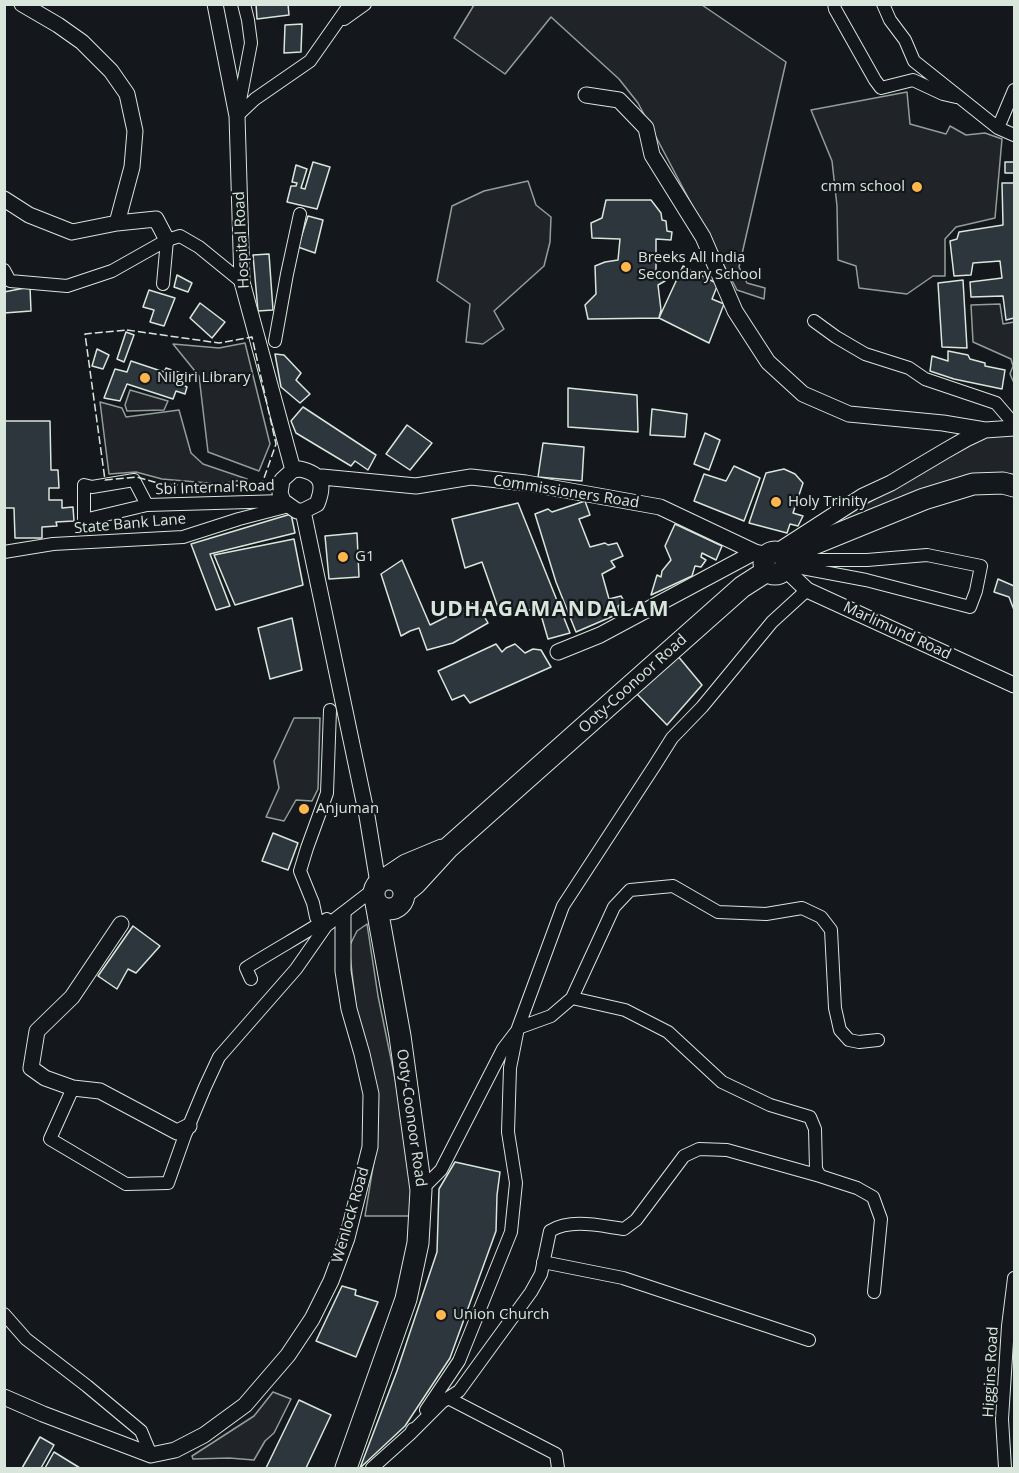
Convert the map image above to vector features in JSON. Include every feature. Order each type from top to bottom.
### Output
[{"type":"highway","name":"Ooty-Coonoor Road","points":[[346,1468],[406,1299],[418,1243],[422,1190],[400,1036],[386,958],[386,892],[416,883],[448,848],[742,587],[776,560],[924,499],[973,484],[1003,483],[1014,486]]},
{"type":"street","points":[[22,4],[82,42],[111,71],[127,94],[135,131],[132,167],[117,223]]},
{"type":"street","name":"Hospital Road","points":[[215,4],[237,116],[242,282],[293,470]]},
{"type":"street","points":[[237,116],[251,44],[244,4]]},
{"type":"street","points":[[237,116],[255,99],[310,61],[350,4]]},
{"type":"street","points":[[336,24],[365,4]]},
{"type":"street","points":[[834,4],[881,88],[913,80],[943,94],[963,99]]},
{"type":"street","points":[[883,4],[914,61],[998,128],[1014,135]]},
{"type":"street","points":[[998,128],[1014,90]]},
{"type":"street","points":[[586,95],[619,100],[646,128],[652,155],[703,237],[735,311],[768,362],[802,394],[849,414],[943,423],[985,430],[1014,426]]},
{"type":"street","points":[[4,199],[29,215],[72,232],[117,223],[156,219],[167,240],[162,284]]},
{"type":"street","points":[[275,341],[300,214]]},
{"type":"street","points":[[4,270],[10,281],[67,286],[112,271],[167,240],[180,236],[199,247],[242,282]]},
{"type":"street","points":[[814,321],[865,354],[909,368],[925,379],[996,403],[1014,426]]},
{"type":"street","points":[[558,652],[776,560],[863,496],[891,483],[985,430]]},
{"type":"street","points":[[73,1088],[50,1139],[126,1185],[168,1183],[189,1126],[219,1057],[296,969],[326,926],[386,892],[292,506],[280,493],[282,480],[293,470],[311,471],[319,478],[322,491],[317,504],[292,506]]},
{"type":"street","name":"Commissioners Road","points":[[319,478],[416,486],[471,477],[526,483],[660,507],[776,560]]},
{"type":"street","name":"Sbi Internal Road","points":[[147,505],[134,480],[92,487],[84,486],[84,520],[147,505],[292,506]]},
{"type":"street","name":"State Bank Lane","points":[[4,552],[53,544],[183,537],[239,519],[292,506]]},
{"type":"street","points":[[927,555],[981,566],[970,607],[776,560],[867,560],[927,555]]},
{"type":"street","name":"Marlimund Road","points":[[776,560],[807,590],[1014,685]]},
{"type":"street","points":[[410,1434],[459,1361],[511,1232],[516,1183],[508,1132],[510,1068],[518,1028],[563,906],[672,738],[702,707],[772,622],[807,590]]},
{"type":"street","points":[[320,924],[300,871],[327,793],[330,710]]},
{"type":"street","points":[[422,1190],[441,1170],[503,1049],[518,1028],[551,1016],[572,998],[614,907],[630,890],[673,886],[718,912],[766,914],[802,908],[821,917],[831,930],[835,1008],[840,1030],[849,1040],[859,1042],[878,1040]]},
{"type":"street","points":[[251,979],[246,968],[327,920],[343,915]]},
{"type":"street","name":"Wenlock Road","points":[[151,1455],[175,1450],[204,1435],[245,1405],[288,1355],[312,1319],[331,1281],[347,1238],[370,1147],[371,1094],[349,1009],[344,980],[343,915]]},
{"type":"street","points":[[121,924],[72,997],[36,1031],[31,1068],[45,1078],[73,1088],[100,1091],[177,1132],[189,1126]]},
{"type":"street","points":[[572,998],[625,1010],[668,1032],[722,1082],[770,1105],[810,1117],[815,1129],[816,1169],[820,1176]]},
{"type":"street","points":[[372,1468],[442,1402],[459,1391],[531,1292],[541,1274],[550,1231],[560,1225],[591,1224],[624,1229],[636,1220],[684,1156],[699,1149],[727,1150],[820,1176],[857,1188],[873,1197],[881,1219],[874,1292]]},
{"type":"street","points":[[543,1262],[623,1278],[809,1340]]},
{"type":"street","name":"Higgins Road","points":[[1005,1468],[1002,1419],[1008,1326],[1014,1278]]},
{"type":"street","points":[[4,1314],[26,1338],[141,1431],[151,1455]]},
{"type":"street","points":[[4,1397],[151,1455]]},
{"type":"street","points":[[448,1398],[556,1454],[558,1468]]},
{"type":"shaded area","points":[[474,5],[702,5],[786,62],[739,267],[747,283],[765,288],[764,299],[737,290],[638,103],[619,79],[551,17],[505,74],[454,38]]},
{"type":"shaded area","name":"cmm school","points":[[907,92],[910,124],[946,134],[950,126],[966,135],[985,133],[1002,139],[995,218],[956,227],[945,239],[945,276],[933,276],[907,294],[859,288],[856,266],[838,260],[837,206],[832,161],[811,110]]},
{"type":"shaded area","points":[[528,181],[536,205],[551,217],[550,242],[544,266],[494,311],[504,329],[483,344],[466,342],[470,304],[437,281],[452,206],[484,191]]},
{"type":"shaded area","points":[[1000,304],[1003,324],[1014,322],[1014,383],[1010,374],[1013,366],[1011,359],[973,342],[971,305]]},
{"type":"shaded area","points":[[245,343],[270,444],[259,471],[208,452],[199,376],[173,344],[219,348]]},
{"type":"shaded area","points":[[130,390],[168,401],[164,410],[127,411],[125,405]]},
{"type":"shaded area","points":[[100,402],[122,408],[126,417],[179,410],[191,453],[203,464],[247,479],[220,484],[162,479],[136,472],[109,474]]},
{"type":"shaded area","points":[[1014,434],[1014,476],[1012,474],[976,474],[833,527],[842,518],[985,435]]},
{"type":"shaded area","points":[[294,718],[320,718],[318,789],[312,801],[296,800],[284,821],[266,817],[279,788],[274,761]]},
{"type":"shaded area","points":[[367,924],[378,996],[397,1088],[416,1216],[365,1216],[374,1161],[349,947],[357,931]]},
{"type":"shaded area","points":[[273,1392],[291,1399],[274,1433],[265,1441],[254,1460],[193,1459],[192,1456],[254,1416]]},
{"type":"building","points":[[256,4],[288,4],[289,15],[257,19]]},
{"type":"building","points":[[302,24],[301,52],[284,53],[285,25]]},
{"type":"building","points":[[313,162],[330,167],[317,209],[287,202],[291,186],[296,186],[297,183],[292,182],[296,165],[307,169],[301,188],[305,189]]},
{"type":"building","points":[[1005,162],[1014,162],[1014,173],[1005,173]]},
{"type":"building","points":[[1002,183],[1014,183],[1014,318],[1006,320],[1003,296],[971,297],[970,282],[1002,278],[1000,261],[973,263],[971,275],[954,276],[950,241],[957,239],[959,232],[1003,225]]},
{"type":"building","points":[[606,200],[651,200],[661,213],[662,220],[666,221],[667,231],[672,232],[671,240],[656,239],[656,274],[665,273],[665,281],[658,285],[661,310],[659,318],[588,319],[585,305],[596,294],[595,266],[618,260],[620,239],[592,238],[591,223],[602,218]]},
{"type":"building","points":[[308,216],[323,220],[315,253],[298,247]]},
{"type":"building","points":[[269,254],[273,310],[258,311],[253,255]]},
{"type":"building","points":[[683,266],[718,284],[712,299],[724,304],[709,343],[659,318]]},
{"type":"building","points":[[177,275],[192,283],[188,292],[174,287]]},
{"type":"building","points":[[963,280],[967,348],[942,347],[938,283]]},
{"type":"building","points":[[30,287],[31,311],[4,313],[4,292]]},
{"type":"building","points":[[149,290],[175,298],[164,326],[150,322],[154,310],[143,307]]},
{"type":"building","points":[[200,303],[225,322],[212,338],[190,318]]},
{"type":"building","points":[[126,332],[134,335],[124,362],[117,359]]},
{"type":"building","points":[[97,349],[109,355],[103,369],[92,366]]},
{"type":"building","points":[[948,351],[968,355],[970,359],[985,363],[985,366],[1005,370],[1002,389],[954,379],[930,371],[932,356],[948,361]]},
{"type":"building","points":[[275,354],[284,355],[301,373],[296,380],[310,394],[300,403],[281,387]]},
{"type":"building","name":"Nilgiri Library","points":[[131,361],[164,372],[166,368],[181,373],[179,383],[187,387],[185,394],[176,391],[173,399],[127,384],[120,401],[104,398],[115,369],[127,372]]},
{"type":"building","points":[[568,388],[637,395],[638,432],[568,427]]},
{"type":"building","points":[[303,407],[376,455],[368,470],[355,461],[351,466],[296,433],[291,421]]},
{"type":"building","points":[[652,409],[687,414],[685,437],[650,435]]},
{"type":"building","points":[[4,421],[50,421],[51,470],[58,470],[59,488],[49,488],[49,500],[62,500],[62,508],[73,507],[74,521],[56,522],[57,526],[42,527],[42,538],[15,538],[14,508],[4,508]]},
{"type":"building","points":[[407,425],[432,443],[410,470],[386,454]]},
{"type":"building","points":[[705,433],[720,440],[709,470],[694,464]]},
{"type":"building","points":[[543,443],[584,447],[582,481],[538,477]]},
{"type":"building","points":[[734,466],[760,478],[744,521],[694,501],[704,474],[726,481]]},
{"type":"building","points":[[784,469],[795,474],[803,483],[793,513],[803,516],[798,526],[790,524],[787,533],[749,523],[766,473]]},
{"type":"building","points":[[585,501],[590,515],[579,519],[590,547],[617,543],[623,556],[611,561],[615,567],[602,574],[609,599],[621,596],[624,601],[618,606],[618,614],[576,632],[556,582],[535,514],[548,509],[552,512]]},
{"type":"building","points":[[518,503],[570,633],[548,639],[539,608],[501,616],[482,562],[465,568],[452,519]]},
{"type":"building","points":[[291,514],[295,533],[210,554],[230,606],[216,610],[191,544]]},
{"type":"building","points":[[675,524],[722,546],[716,560],[702,553],[701,557],[706,560],[701,567],[695,566],[692,576],[651,595],[657,575],[661,577],[662,571],[671,560],[665,546]]},
{"type":"building","name":"G1","points":[[357,533],[359,577],[329,579],[325,536]]},
{"type":"building","points":[[294,539],[303,585],[235,605],[214,555]]},
{"type":"building","points":[[402,560],[430,625],[476,602],[488,623],[453,643],[427,650],[419,628],[401,636],[381,574]]},
{"type":"building","points":[[998,579],[1014,586],[1014,610],[1009,597],[994,592]]},
{"type":"building","points":[[292,618],[302,670],[270,679],[258,628]]},
{"type":"building","points":[[496,644],[502,652],[515,644],[525,653],[533,649],[541,650],[551,667],[470,703],[464,695],[452,700],[438,671]]},
{"type":"building","points":[[677,655],[702,685],[667,725],[636,693]]},
{"type":"building","points":[[273,833],[298,843],[288,870],[262,861]]},
{"type":"building","points":[[133,926],[160,946],[136,973],[128,969],[117,989],[98,976]]},
{"type":"building","name":"Union Church","points":[[455,1162],[500,1172],[496,1231],[450,1358],[405,1426],[360,1468],[397,1371],[437,1252],[439,1189]]},
{"type":"building","points":[[342,1286],[356,1290],[355,1295],[378,1302],[356,1357],[316,1341]]},
{"type":"building","points":[[299,1400],[331,1415],[306,1468],[266,1468]]},
{"type":"building","points":[[40,1437],[54,1445],[41,1468],[22,1468]]},
{"type":"building","points":[[54,1452],[80,1468],[45,1468]]},
{"type":"fence","points":[[127,330],[219,343],[252,337],[276,444],[262,484],[213,487],[161,484],[137,477],[105,480],[85,334],[127,330]]},
{"type":"place","name":"cmm school","points":[[917,187]]},
{"type":"place","name":"Breeks All India Secondary School","points":[[626,267]]},
{"type":"place","name":"Nilgiri Library","points":[[145,378]]},
{"type":"place","name":"Holy Trinity","points":[[776,502]]},
{"type":"place","name":"G1","points":[[343,557]]},
{"type":"place","name":"Anjuman","points":[[304,809]]},
{"type":"place","name":"Union Church","points":[[441,1315]]},
{"type":"district","name":"UDHAGAMANDALAM","points":[[550,610]]}]
